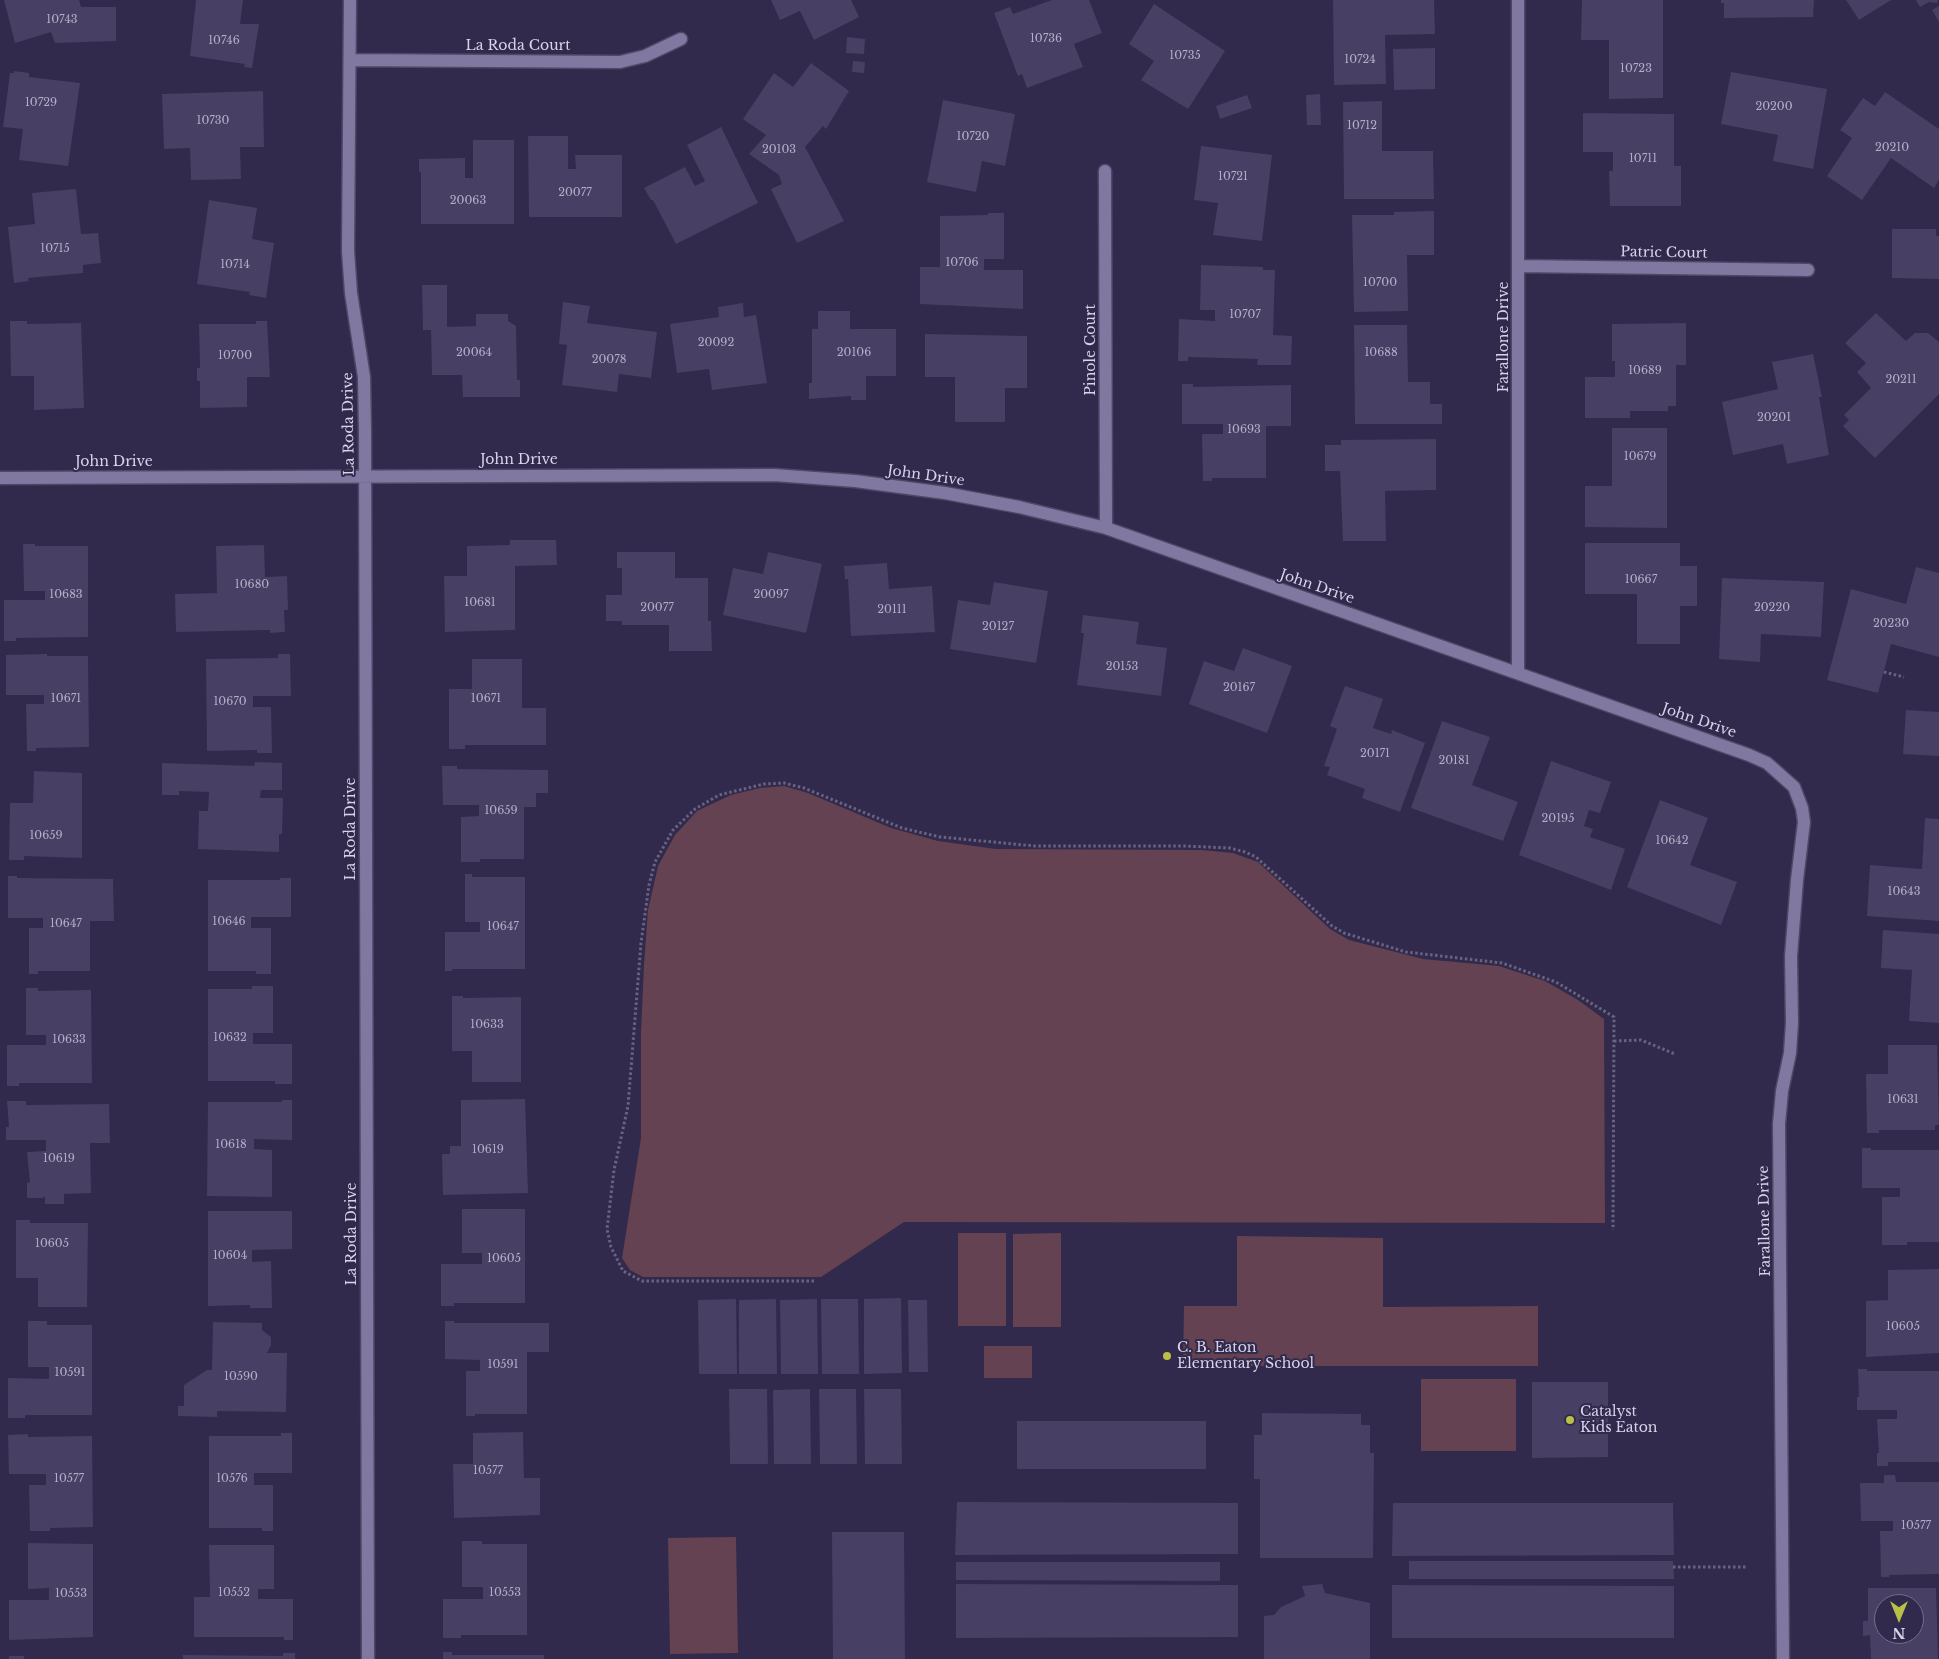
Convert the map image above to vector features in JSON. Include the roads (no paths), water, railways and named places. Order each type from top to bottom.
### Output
[{"type":"street","name":"La Roda Drive","points":[[350,0],[348,251],[351,293],[364,377],[368,1659]]},
{"type":"street","name":"Farallone Drive","points":[[1518,0],[1518,673]]},
{"type":"street","name":"La Roda Court","points":[[351,60],[620,62],[645,56],[681,39]]},
{"type":"street","name":"Pinole Court","points":[[1104,172],[1106,528]]},
{"type":"street","name":"Patric Court","points":[[1519,266],[1808,270]]},
{"type":"street","name":"John Drive","points":[[0,478],[774,475],[828,479],[945,493],[1019,507],[1106,528],[1749,755],[1768,763],[1794,787]]},
{"type":"street","name":"Farallone Drive","points":[[1783,1659],[1779,1124],[1782,1090],[1790,1053],[1796,880],[1804,822],[1802,808],[1794,787]]},
{"type":"place","name":"C. B. Eaton Elementary School","points":[[1167,1356]]},
{"type":"place","name":"Catalyst Kids Eaton","points":[[1570,1420]]}]
